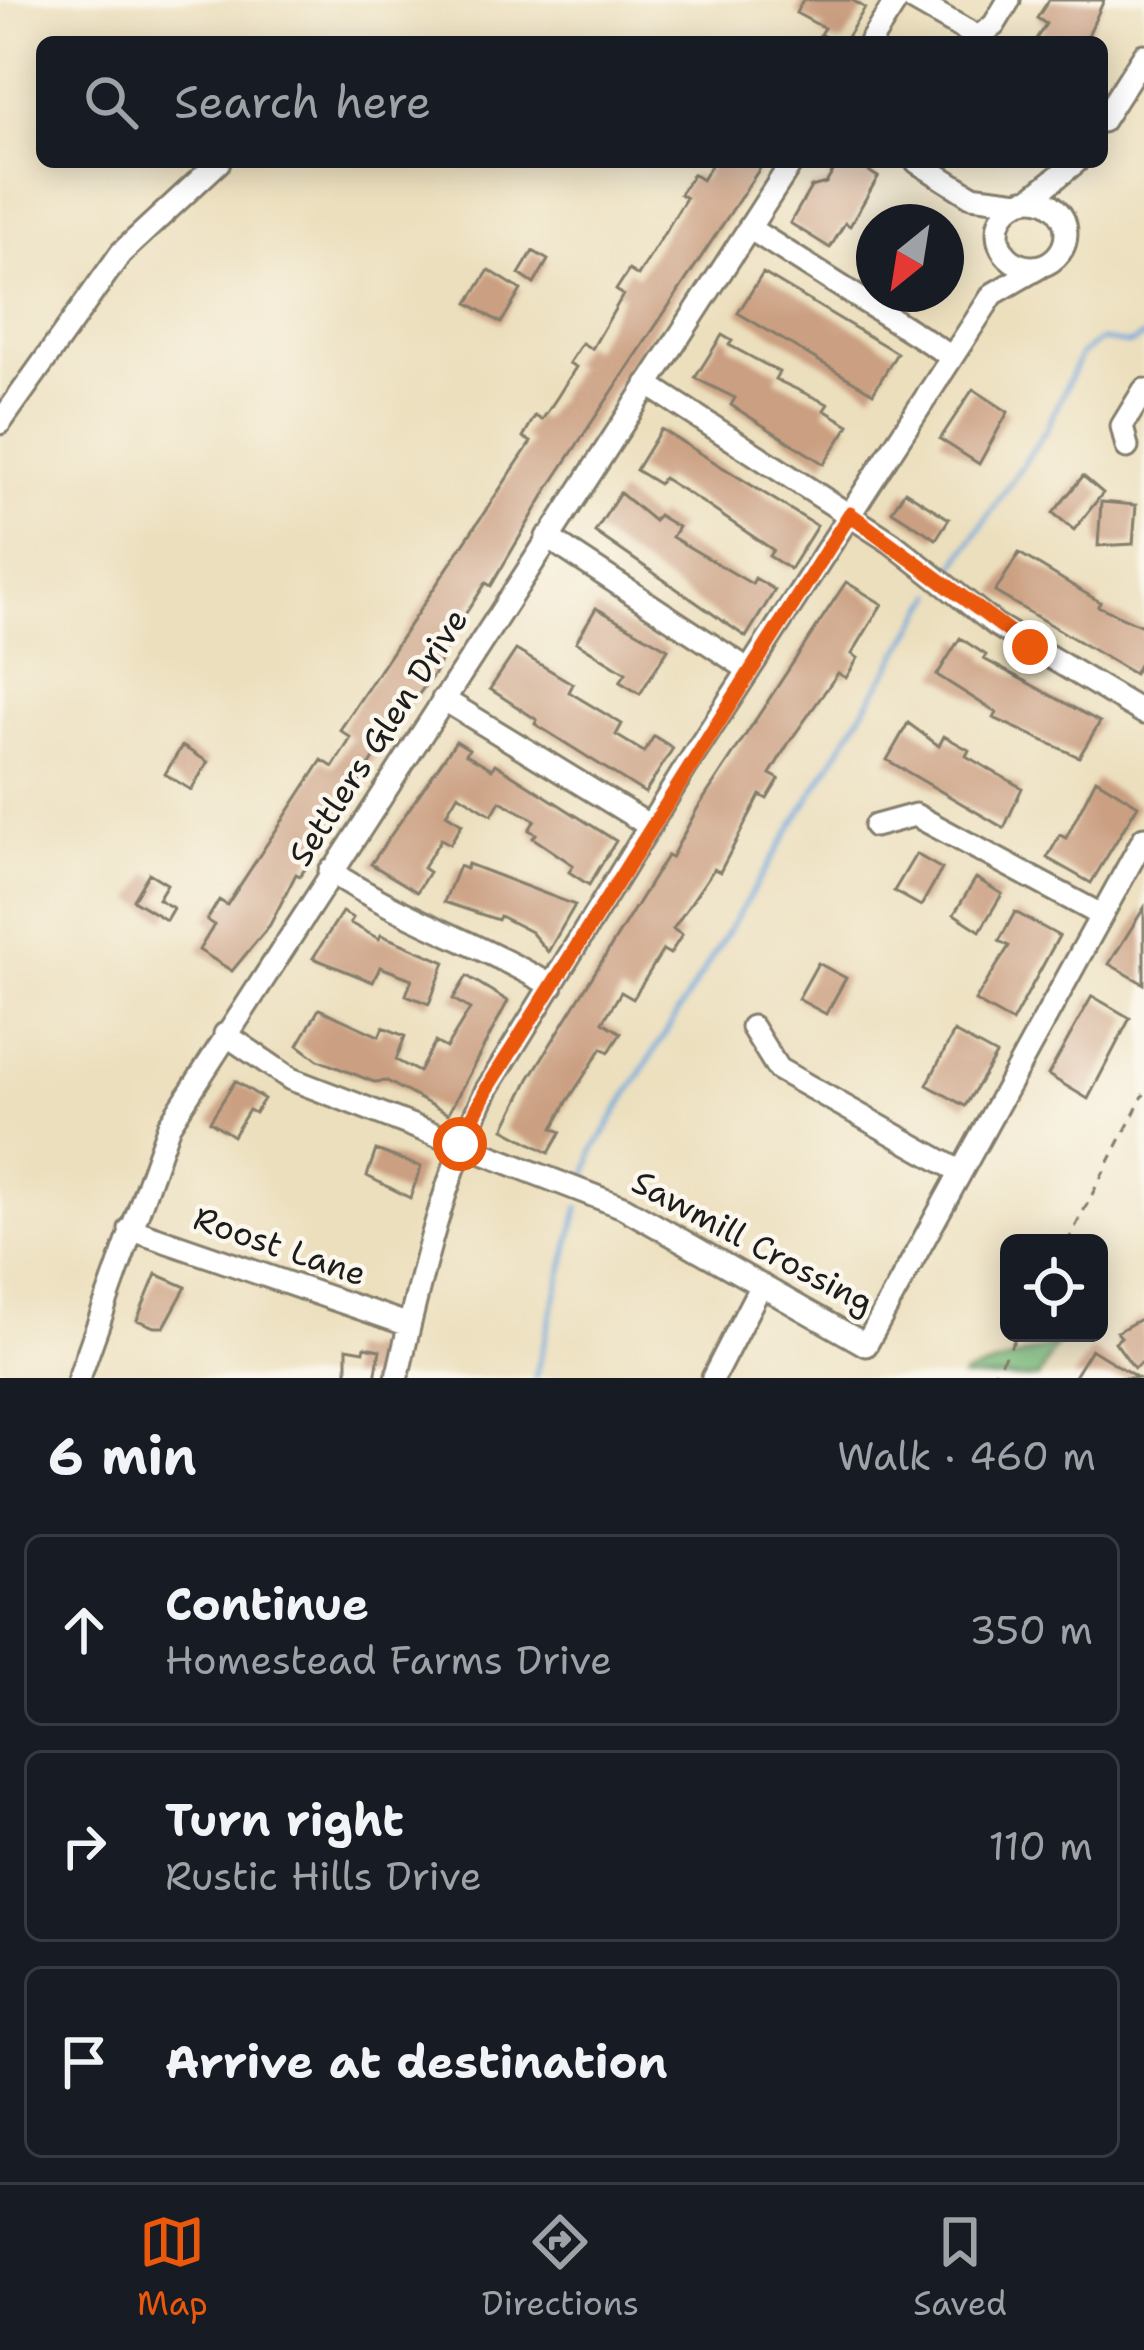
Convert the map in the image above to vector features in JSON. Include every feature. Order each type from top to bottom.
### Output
[{"type":"street","points":[[874,36],[897,0]]},
{"type":"street","points":[[913,0],[976,36]]},
{"type":"street","points":[[979,36],[1009,0]]},
{"type":"street","points":[[1108,112],[1144,56]]},
{"type":"street","points":[[0,423],[121,254],[213,168]]},
{"type":"street","name":"Settlers Glen Drive","points":[[80,1378],[170,1125],[788,168]]},
{"type":"street","points":[[927,168],[971,196],[1017,263],[1040,267]]},
{"type":"street","points":[[397,1378],[460,1144],[487,1089],[749,670],[993,293],[1003,216],[1068,168]]},
{"type":"street","points":[[993,293],[1059,255],[1073,168]]},
{"type":"street","points":[[971,196],[1051,204],[1065,222]]},
{"type":"street","points":[[749,228],[952,357]]},
{"type":"street","points":[[647,384],[850,514],[941,578],[996,625],[1144,713]]},
{"type":"street","points":[[1127,447],[1122,427],[1144,391]]},
{"type":"street","points":[[547,537],[749,670]]},
{"type":"street","points":[[443,699],[650,826]]},
{"type":"street","points":[[874,826],[915,815],[1101,915]]},
{"type":"street","name":"Sawmill Crossing","points":[[225,1034],[291,1079],[622,1207],[866,1345],[957,1170],[1141,843]]},
{"type":"street","points":[[330,871],[385,907],[488,948],[552,986]]},
{"type":"street","points":[[752,1027],[778,1070],[957,1170]]},
{"type":"street","name":"Roost Lane","points":[[130,1228],[409,1325]]},
{"type":"street","points":[[713,1378],[761,1285]]},
{"type":"path","points":[[1071,1234],[1144,1094]]},
{"type":"path","points":[[991,1378],[1013,1342]]},
{"type":"green space","points":[[1057,1344],[1038,1378],[962,1378],[964,1375]]},
{"type":"building","points":[[803,0],[852,0],[865,8],[848,36],[824,36],[820,34],[824,28],[796,13]]},
{"type":"building","points":[[1049,0],[1104,0],[1088,36],[1038,36],[1046,24],[1037,18]]},
{"type":"building","points":[[709,168],[760,168],[549,487],[491,586],[486,583],[454,631],[434,674],[410,706],[406,704],[324,843],[300,876],[296,874],[270,925],[232,971],[199,950],[214,925],[207,920],[219,900],[227,905],[322,760],[333,767],[351,738],[340,730],[531,442],[523,437],[535,416],[542,420],[558,396],[576,367],[569,363],[582,343],[592,349],[623,295],[616,290],[629,270],[638,276],[686,198],[680,194],[693,174],[702,180]]},
{"type":"building","points":[[835,168],[864,168],[878,177],[863,204],[856,204],[850,226],[845,223],[830,248],[790,223],[811,187],[826,183]]},
{"type":"building","points":[[533,251],[548,260],[534,284],[519,274]]},
{"type":"building","points":[[489,270],[521,290],[501,323],[468,303]]},
{"type":"building","points":[[763,273],[897,353],[873,393],[738,313]]},
{"type":"building","points":[[722,335],[732,341],[729,345],[779,372],[775,379],[828,404],[824,410],[849,425],[824,464],[731,405],[735,398],[695,378]]},
{"type":"building","points":[[973,389],[1008,412],[979,464],[940,439]]},
{"type":"building","points":[[661,429],[817,526],[790,569],[769,556],[773,550],[702,502],[663,478],[659,484],[636,470]]},
{"type":"building","points":[[1083,476],[1103,493],[1074,530],[1053,513]]},
{"type":"building","points":[[905,491],[949,519],[936,539],[892,511]]},
{"type":"building","points":[[620,493],[654,521],[658,515],[678,527],[672,537],[752,584],[755,578],[775,590],[746,637],[595,532]]},
{"type":"building","points":[[1101,502],[1136,505],[1133,544],[1098,546]]},
{"type":"building","points":[[1019,553],[1100,602],[1098,606],[1144,627],[1144,656],[1134,674],[995,592]]},
{"type":"building","points":[[846,582],[882,604],[852,654],[858,658],[846,678],[838,673],[788,744],[770,774],[779,779],[767,799],[760,795],[720,872],[714,869],[673,929],[682,935],[670,954],[663,950],[633,999],[621,992],[603,1022],[621,1033],[609,1052],[602,1048],[567,1102],[553,1128],[561,1132],[549,1153],[504,1129],[529,1079],[667,856],[671,858],[697,809]]},
{"type":"building","points":[[596,608],[668,649],[640,694],[620,682],[626,673],[576,642]]},
{"type":"building","points":[[960,638],[986,655],[984,659],[1100,722],[1079,757],[994,718],[997,713],[937,675]]},
{"type":"building","points":[[516,650],[573,684],[569,692],[622,724],[616,735],[644,752],[654,736],[673,748],[645,793],[535,724],[537,720],[490,689]]},
{"type":"building","points":[[908,723],[939,746],[944,736],[969,750],[966,756],[1022,788],[1004,828],[887,760]]},
{"type":"building","points":[[456,741],[469,749],[466,754],[492,769],[495,764],[616,841],[589,885],[569,872],[573,865],[533,838],[536,834],[529,830],[535,820],[500,801],[492,815],[458,794],[446,814],[462,824],[450,844],[441,839],[423,868],[429,872],[417,892],[371,864]]},
{"type":"building","points":[[182,746],[208,762],[191,790],[165,774]]},
{"type":"building","points":[[1096,779],[1138,805],[1091,883],[1047,858],[1060,835],[1066,838]]},
{"type":"building","points":[[916,854],[942,869],[921,906],[894,891]]},
{"type":"building","points":[[468,864],[575,905],[548,952],[531,932],[500,916],[498,920],[444,902],[459,866],[466,869]]},
{"type":"building","points":[[149,873],[167,884],[158,899],[173,908],[166,920],[133,900]]},
{"type":"building","points":[[976,878],[1002,894],[980,931],[954,914]]},
{"type":"building","points":[[1144,908],[1144,984],[1109,964]]},
{"type":"building","points":[[342,912],[353,918],[350,923],[379,939],[381,935],[445,962],[429,1004],[406,995],[412,979],[380,967],[373,982],[313,958]]},
{"type":"building","points":[[1015,912],[1059,936],[1012,1022],[975,1001],[1009,946],[999,941]]},
{"type":"building","points":[[818,963],[846,978],[826,1014],[798,999]]},
{"type":"building","points":[[467,976],[508,1001],[448,1114],[387,1081],[374,1082],[318,1060],[298,1045],[319,1009],[379,1036],[383,1027],[405,1036],[396,1060],[419,1072],[435,1042],[446,1048],[470,1009],[453,999]]},
{"type":"building","points":[[1092,996],[1130,1018],[1088,1099],[1048,1075]]},
{"type":"building","points":[[954,1032],[996,1055],[965,1106],[927,1085]]},
{"type":"building","points":[[235,1081],[264,1099],[255,1113],[249,1110],[233,1136],[210,1121]]},
{"type":"building","points":[[376,1150],[421,1167],[410,1198],[367,1176]]},
{"type":"building","points":[[156,1274],[186,1287],[164,1327],[137,1320]]},
{"type":"building","points":[[1144,1317],[1144,1361],[1134,1368],[1115,1342],[1121,1337],[1117,1332]]},
{"type":"building","points":[[365,1347],[380,1350],[375,1378],[347,1378],[347,1348],[364,1351]]},
{"type":"building","points":[[1091,1349],[1138,1378],[1073,1378]]},
{"type":"waterway","points":[[951,571],[1046,430],[1081,354],[1101,340],[1130,344],[1144,336]]},
{"type":"waterway","points":[[586,1177],[593,1151],[935,594]]},
{"type":"waterway","points":[[535,1378],[579,1207]]},
{"type":"route","points":[[460,1144],[487,1089],[686,767],[850,514],[941,578],[971,608],[1030,647]]}]
